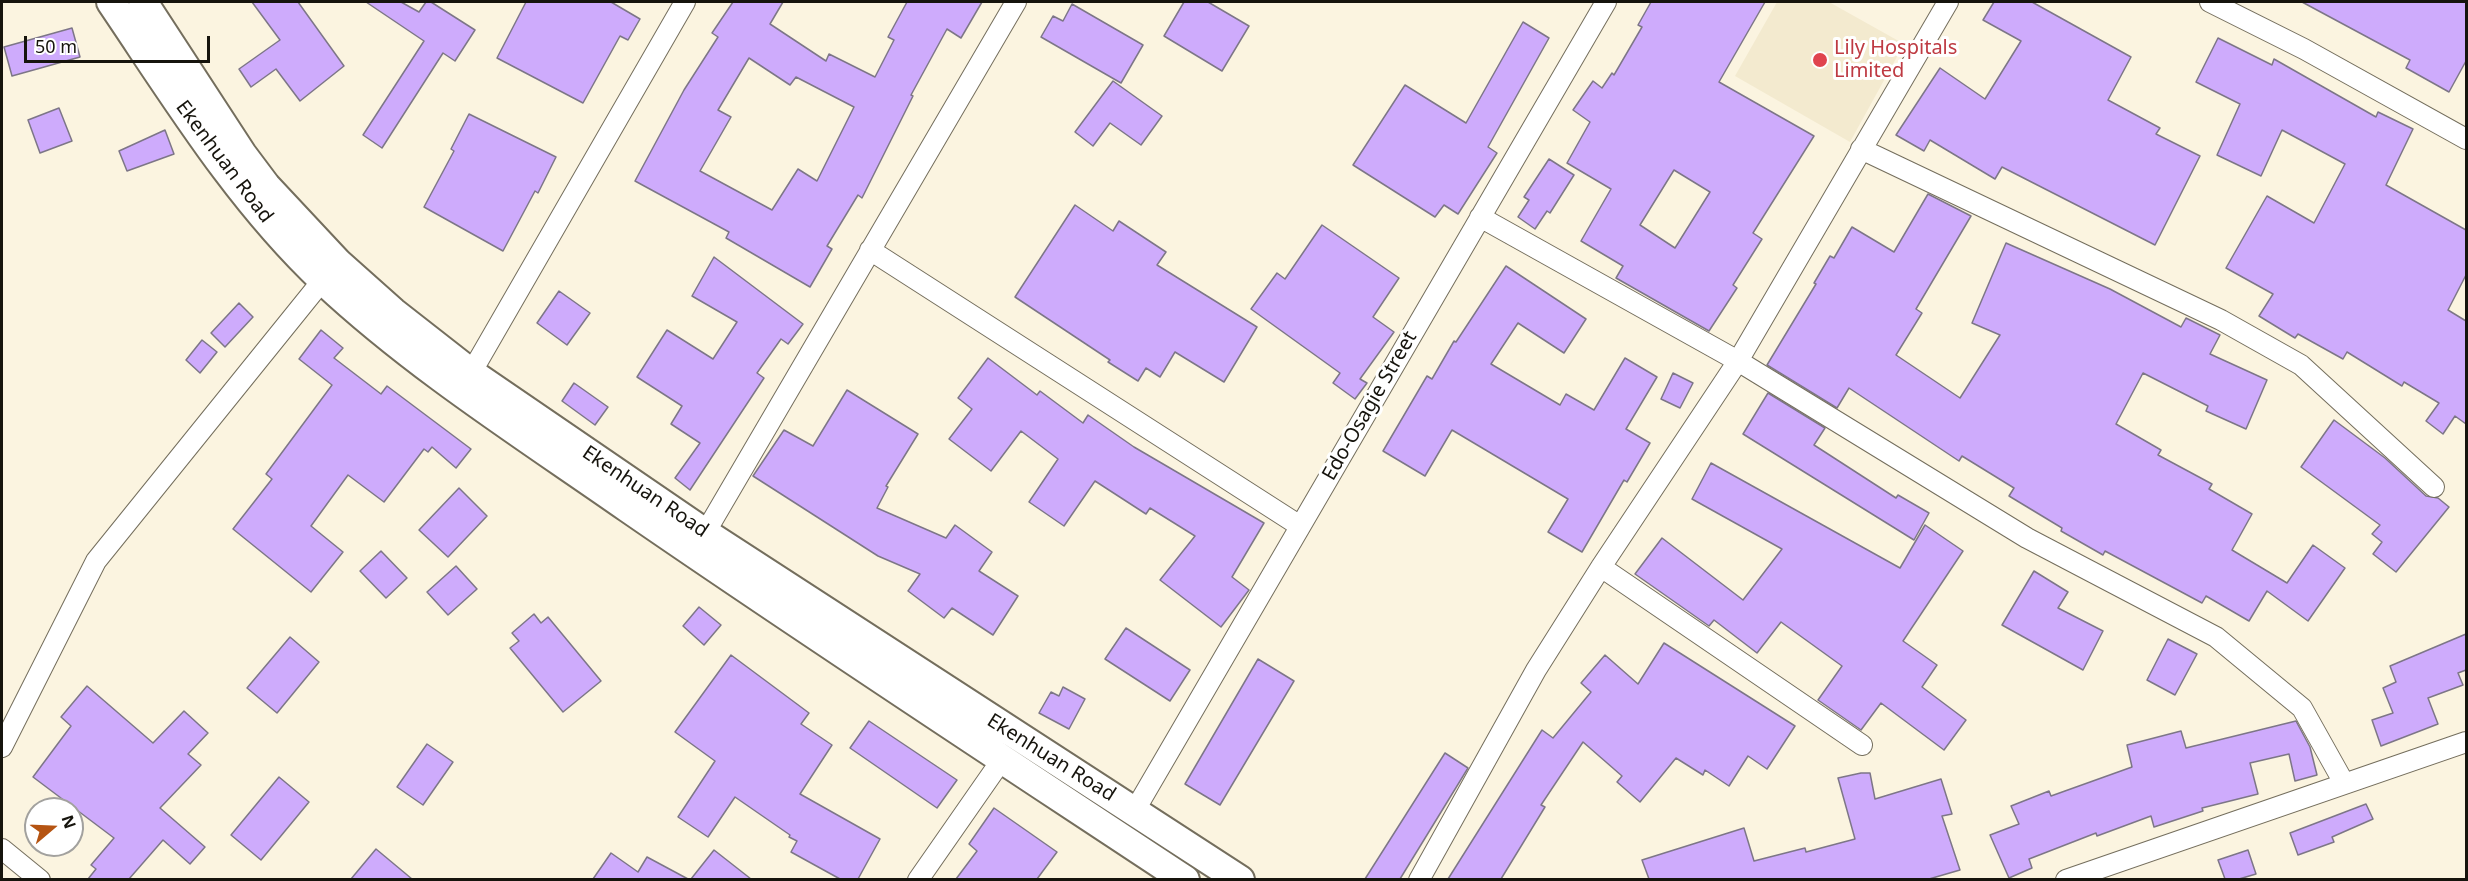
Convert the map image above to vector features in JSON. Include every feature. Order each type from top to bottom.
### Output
[{"type":"main road","name":"Ekenhuan Road","points":[[111,2],[226,171],[250,202],[330,271],[393,312],[471,373],[705,533],[1017,737],[1135,810],[1240,879]]},
{"type":"main road","name":"Ekenhuan Road","points":[[143,2],[242,154],[330,271],[383,331],[468,397],[682,545],[1185,879]]},
{"type":"street","points":[[471,373],[685,2]]},
{"type":"street","points":[[705,533],[1016,2]]},
{"type":"street","name":"Edo-Osagie Street","points":[[1135,810],[1606,2]]},
{"type":"street","points":[[1419,879],[1536,670],[1600,567],[1738,361],[1948,2]]},
{"type":"street","points":[[2210,2],[2304,49],[2466,139]]},
{"type":"street","points":[[1861,149],[2221,320],[2301,365],[2434,487]]},
{"type":"street","points":[[1480,217],[1738,361],[2027,537],[2216,637],[2302,708],[2344,783]]},
{"type":"street","points":[[870,250],[1300,526]]},
{"type":"street","points":[[2,747],[96,561],[330,271]]},
{"type":"street","points":[[1600,567],[1862,746]]},
{"type":"street","points":[[2066,879],[2466,742]]},
{"type":"street","points":[[918,879],[1003,758]]},
{"type":"street","points":[[2,849],[40,879]]},
{"type":"shaded area","name":"Lily Hospitals Limited","points":[[1777,2],[1829,2],[1904,44],[1850,142],[1735,76]]},
{"type":"building","points":[[252,2],[298,2],[344,66],[300,101],[276,69],[251,87],[239,69],[280,40]]},
{"type":"building","points":[[366,2],[401,2],[419,12],[426,2],[431,2],[475,30],[455,61],[443,53],[382,148],[363,135],[424,41]]},
{"type":"building","points":[[526,2],[611,2],[640,19],[628,40],[620,36],[583,103],[497,58]]},
{"type":"building","points":[[733,2],[783,2],[770,24],[826,61],[829,54],[875,77],[894,40],[888,37],[907,2],[982,2],[961,38],[947,29],[911,95],[913,96],[862,198],[858,195],[827,246],[832,249],[810,287],[726,238],[729,232],[635,181],[684,90],[718,37],[712,33]],"holes":[[[749,58],[790,85],[796,77],[854,107],[817,181],[798,169],[772,210],[700,171],[731,117],[718,110]]]},
{"type":"building","points":[[1184,2],[1208,2],[1249,26],[1222,71],[1164,36]]},
{"type":"building","points":[[1651,2],[1765,2],[1719,82],[1814,136],[1753,233],[1762,239],[1733,285],[1737,288],[1709,331],[1616,278],[1623,266],[1581,241],[1611,189],[1567,163],[1590,122],[1573,110],[1593,81],[1602,88],[1612,73],[1614,75],[1642,27],[1638,25]],"holes":[[[1674,170],[1710,192],[1675,248],[1640,225]]]},
{"type":"building","points":[[1994,2],[2032,2],[2131,57],[2108,100],[2160,128],[2156,134],[2200,156],[2155,245],[2002,167],[1995,179],[1930,140],[1924,151],[1896,135],[1940,68],[1985,99],[2021,41],[1983,20]]},
{"type":"building","points":[[2302,2],[2466,2],[2466,61],[2449,92],[2406,68],[2410,60]]},
{"type":"building","points":[[1072,4],[1143,45],[1121,83],[1041,37],[1053,16],[1063,21]]},
{"type":"building","points":[[1523,22],[1549,38],[1488,147],[1497,153],[1458,214],[1444,205],[1435,217],[1353,165],[1405,85],[1466,123]]},
{"type":"building","points":[[72,28],[80,57],[12,76],[4,47]]},
{"type":"building","points":[[2218,38],[2272,65],[2274,59],[2376,117],[2378,112],[2413,129],[2386,185],[2466,230],[2466,275],[2448,310],[2466,321],[2466,424],[2455,416],[2443,434],[2426,421],[2439,403],[2404,382],[2402,386],[2347,352],[2343,359],[2298,334],[2295,338],[2259,316],[2273,294],[2226,268],[2267,196],[2314,223],[2345,164],[2282,130],[2261,176],[2217,155],[2240,104],[2196,82]]},
{"type":"building","points":[[1113,81],[1162,116],[1141,145],[1110,123],[1093,146],[1075,132]]},
{"type":"building","points":[[59,108],[72,141],[40,153],[28,120]]},
{"type":"building","points":[[469,114],[556,157],[538,193],[535,191],[503,251],[424,207],[454,151],[451,149]]},
{"type":"building","points":[[165,130],[174,154],[127,171],[119,151]]},
{"type":"building","points":[[1549,159],[1574,175],[1550,213],[1547,211],[1535,229],[1518,217],[1529,200],[1524,197]]},
{"type":"building","points":[[1928,194],[1971,216],[1916,309],[1922,313],[1896,355],[1960,398],[2000,335],[1972,323],[2006,243],[2110,289],[2181,327],[2186,318],[2220,335],[2210,354],[2267,380],[2246,429],[2206,411],[2208,406],[2143,373],[2116,424],[2161,450],[2158,455],[2212,484],[2209,489],[2252,514],[2232,550],[2287,583],[2313,545],[2345,568],[2308,621],[2267,591],[2249,621],[2206,596],[2202,603],[2105,551],[2103,555],[2061,531],[2062,528],[2009,496],[2014,488],[1962,456],[1959,461],[1849,388],[1837,408],[1767,365],[1816,284],[1814,283],[1830,256],[1834,258],[1852,227],[1894,252]]},
{"type":"building","points":[[1075,205],[1113,231],[1119,221],[1166,252],[1157,265],[1257,327],[1224,382],[1175,352],[1160,377],[1146,368],[1138,381],[1015,297]]},
{"type":"building","points":[[1322,225],[1399,278],[1373,317],[1394,332],[1360,379],[1367,383],[1355,399],[1333,383],[1340,373],[1251,309],[1277,273],[1285,279]]},
{"type":"building","points":[[714,257],[803,324],[788,344],[781,339],[757,373],[764,378],[690,490],[675,478],[700,443],[671,424],[682,406],[637,377],[667,330],[713,359],[737,322],[692,296]]},
{"type":"building","points":[[1506,266],[1586,319],[1564,353],[1518,323],[1491,364],[1560,405],[1566,394],[1594,410],[1625,358],[1657,377],[1626,429],[1650,443],[1627,482],[1624,480],[1582,552],[1548,532],[1568,499],[1452,430],[1425,476],[1383,451],[1427,376],[1432,379],[1454,341],[1456,342]]},
{"type":"building","points":[[559,291],[590,313],[567,345],[537,323]]},
{"type":"building","points":[[239,303],[253,317],[225,347],[211,333]]},
{"type":"building","points":[[321,330],[343,348],[334,358],[381,394],[387,386],[471,449],[456,468],[432,447],[428,452],[424,449],[384,502],[348,475],[311,526],[343,552],[311,592],[233,529],[272,479],[266,474],[332,385],[299,359]]},
{"type":"building","points":[[202,340],[217,352],[200,373],[186,360]]},
{"type":"building","points":[[988,358],[1037,395],[1040,391],[1083,423],[1088,415],[1134,447],[1264,523],[1232,577],[1249,590],[1221,627],[1160,580],[1195,536],[1150,508],[1146,514],[1095,481],[1064,526],[1029,502],[1058,459],[1021,431],[991,471],[949,439],[972,409],[958,398]]},
{"type":"building","points":[[1673,373],[1693,383],[1680,408],[1661,399]]},
{"type":"building","points":[[574,383],[608,407],[595,425],[562,401]]},
{"type":"building","points":[[847,390],[918,434],[886,486],[888,487],[877,508],[946,538],[955,525],[992,552],[979,571],[1018,596],[993,635],[952,608],[944,618],[908,591],[920,574],[878,556],[753,476],[784,430],[813,446]]},
{"type":"building","points":[[1768,393],[1825,428],[1814,445],[1896,498],[1898,495],[1929,513],[1914,540],[1743,434]]},
{"type":"building","points":[[2334,420],[2385,458],[2426,496],[2438,498],[2449,507],[2396,572],[2373,554],[2382,542],[2372,534],[2380,525],[2301,467]]},
{"type":"building","points":[[1711,463],[1900,568],[1925,525],[1963,551],[1903,641],[1937,665],[1922,687],[1966,720],[1944,750],[1881,703],[1861,730],[1818,700],[1842,666],[1781,622],[1757,653],[1714,620],[1709,626],[1635,574],[1662,538],[1743,600],[1782,549],[1692,499]]},
{"type":"building","points":[[459,488],[487,516],[448,557],[419,530]]},
{"type":"building","points":[[381,551],[407,578],[386,598],[360,571]]},
{"type":"building","points":[[456,566],[477,589],[448,615],[427,592]]},
{"type":"building","points":[[2034,571],[2068,592],[2058,608],[2103,631],[2083,670],[2002,625]]},
{"type":"building","points":[[699,607],[721,625],[704,645],[683,626]]},
{"type":"building","points":[[534,614],[541,623],[548,617],[601,681],[563,712],[510,648],[519,641],[512,633]]},
{"type":"building","points":[[1126,628],[1190,670],[1170,701],[1105,659]]},
{"type":"building","points":[[2466,634],[2466,670],[2458,673],[2463,685],[2428,698],[2438,724],[2381,746],[2372,720],[2393,713],[2383,688],[2396,682],[2390,666]]},
{"type":"building","points":[[290,637],[319,662],[277,713],[247,688]]},
{"type":"building","points":[[2168,639],[2197,654],[2175,695],[2147,680]]},
{"type":"building","points":[[1664,643],[1795,726],[1767,769],[1748,756],[1729,786],[1705,770],[1703,775],[1676,758],[1640,802],[1617,782],[1622,776],[1583,742],[1541,805],[1545,807],[1501,879],[1448,879],[1542,730],[1553,738],[1591,692],[1581,683],[1605,655],[1638,684]]},
{"type":"building","points":[[731,655],[809,713],[801,724],[832,745],[800,794],[880,839],[858,879],[840,879],[791,852],[797,841],[735,797],[708,837],[678,817],[715,761],[675,732]]},
{"type":"building","points":[[1258,659],[1294,681],[1220,805],[1185,784]]},
{"type":"building","points":[[87,686],[153,743],[184,711],[208,733],[188,754],[201,765],[160,808],[205,847],[190,864],[163,840],[129,879],[88,879],[96,869],[91,865],[114,838],[84,815],[84,797],[60,797],[33,777],[71,726],[61,717]]},
{"type":"building","points":[[1063,687],[1085,699],[1069,729],[1039,713],[1051,692],[1059,696]]},
{"type":"building","points":[[869,721],[957,780],[937,808],[850,748]]},
{"type":"building","points":[[2296,721],[2310,747],[2317,775],[2295,781],[2289,754],[2250,763],[2258,794],[2202,808],[2203,811],[2154,827],[2151,816],[2097,836],[2096,833],[2029,859],[2032,868],[2009,878],[1990,835],[2019,824],[2011,806],[2049,791],[2051,796],[2132,767],[2127,745],[2181,731],[2186,748]]},
{"type":"building","points":[[427,744],[453,762],[423,805],[397,787]]},
{"type":"building","points":[[1445,753],[1468,768],[1400,879],[1365,879]]},
{"type":"building","points":[[1870,773],[1875,799],[1941,779],[1952,814],[1942,816],[1960,870],[1929,879],[1649,879],[1642,860],[1744,828],[1754,861],[1805,848],[1806,852],[1855,839],[1838,778]]},
{"type":"building","points":[[279,777],[309,802],[261,860],[231,835]]},
{"type":"building","points":[[2366,804],[2373,819],[2332,837],[2334,842],[2298,855],[2290,833]]},
{"type":"building","points":[[994,808],[1057,852],[1037,879],[956,879],[977,851],[969,844]]},
{"type":"building","points":[[376,849],[412,879],[351,879]]},
{"type":"building","points":[[714,850],[751,879],[691,879]]},
{"type":"building","points":[[2248,850],[2256,874],[2239,879],[2225,879],[2218,860]]},
{"type":"building","points":[[611,853],[638,872],[647,857],[688,879],[593,879]]},
{"type":"place","name":"Lily Hospitals Limited","points":[[1820,60]]}]
